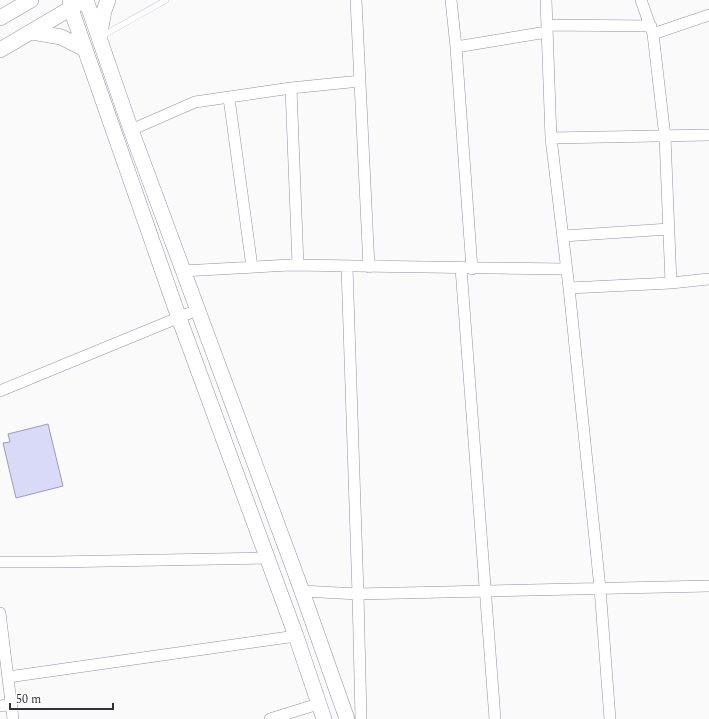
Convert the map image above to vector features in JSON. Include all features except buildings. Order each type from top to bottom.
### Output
[{"type":"street","points":[[0,18],[31,0]]},
{"type":"street","points":[[0,50],[32,32],[70,4],[87,0],[131,130],[182,271],[302,591],[347,719]]},
{"type":"street","points":[[99,38],[108,0]]},
{"type":"street","points":[[356,0],[369,267]]},
{"type":"street","points":[[451,0],[456,47],[485,590],[495,719]]},
{"type":"street","points":[[546,0],[551,138],[567,269],[600,588],[610,719]]},
{"type":"street","points":[[641,0],[652,30],[665,137],[671,283]]},
{"type":"street","points":[[70,4],[179,318],[296,636],[324,719]]},
{"type":"street","points":[[456,47],[547,28],[652,30],[709,15]]},
{"type":"street","points":[[32,32],[60,37],[85,49]]},
{"type":"street","points":[[131,130],[196,102],[291,88],[360,80]]},
{"type":"street","points":[[291,88],[298,265]]},
{"type":"street","points":[[229,98],[252,267]]},
{"type":"street","points":[[551,138],[709,135]]},
{"type":"street","points":[[563,236],[669,230]]},
{"type":"street","points":[[182,271],[298,265],[467,269],[567,269]]},
{"type":"street","points":[[346,267],[361,719]]},
{"type":"street","points":[[569,288],[671,283],[709,279]]},
{"type":"street","points":[[0,391],[197,310]]},
{"type":"street","points":[[0,562],[267,558]]},
{"type":"street","points":[[302,591],[358,594],[709,586]]},
{"type":"street","points":[[0,613],[14,719]]},
{"type":"street","points":[[8,677],[296,636]]},
{"type":"street","points":[[0,706],[12,704]]},
{"type":"street","points":[[270,719],[318,704]]},
{"type":"lane","points":[[99,38],[166,0]]}]
